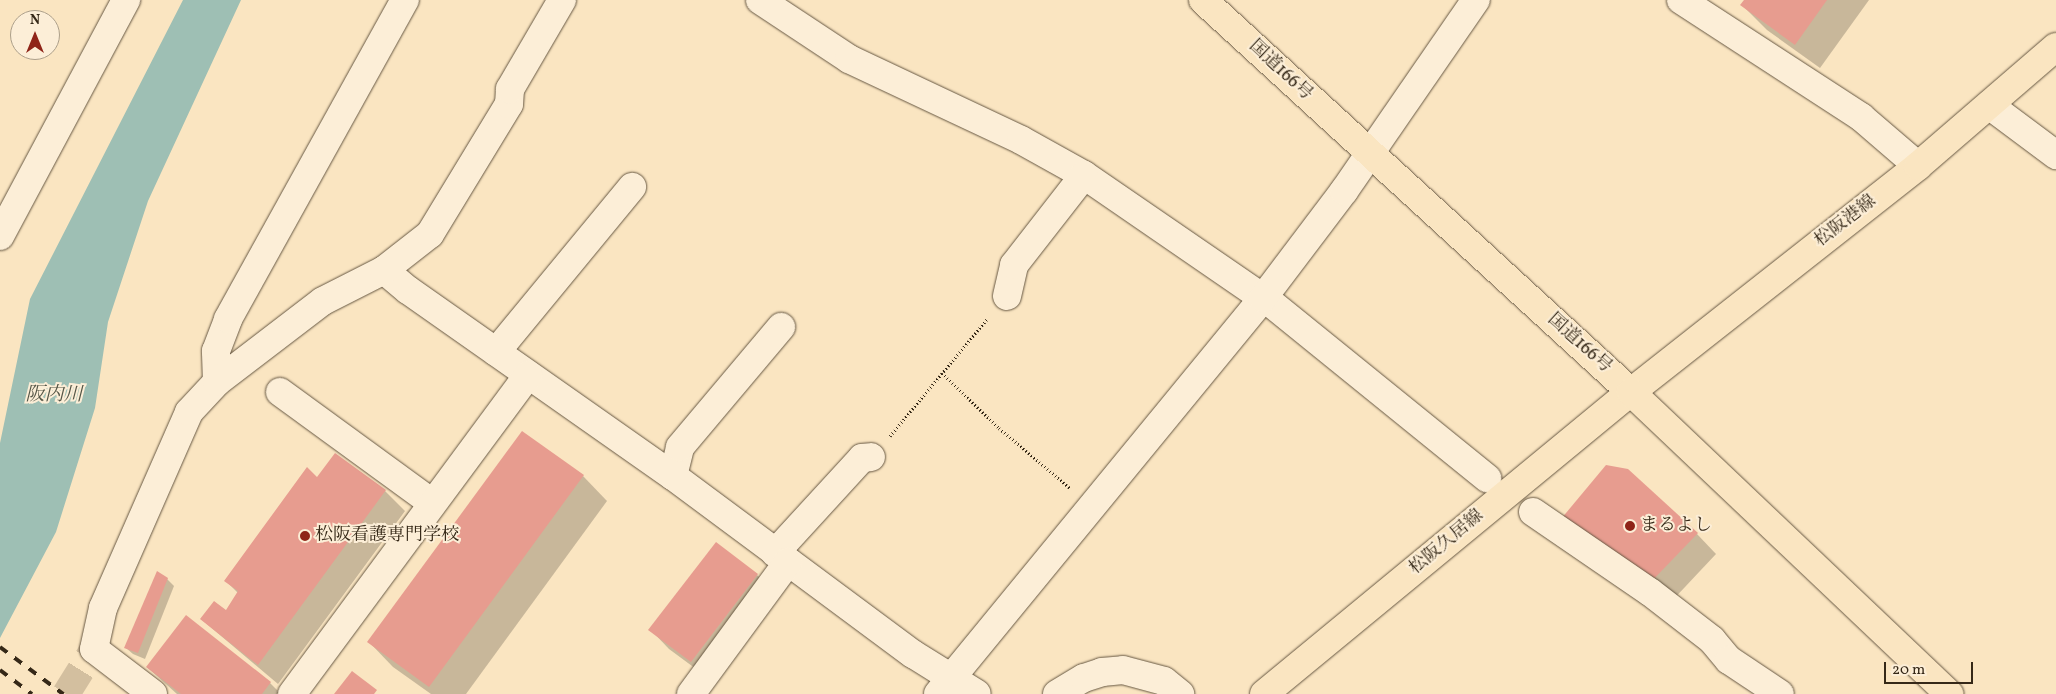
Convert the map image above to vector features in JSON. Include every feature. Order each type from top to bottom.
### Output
[{"type":"main road","name":"国道166号","points":[[1203,0],[1630,392],[1949,694]]},
{"type":"main road","name":"松阪港線","points":[[1630,392],[1918,166],[2056,47]]},
{"type":"main road","name":"松阪久居線","points":[[1264,694],[1630,392]]},
{"type":"street","points":[[0,236],[126,0]]},
{"type":"street","points":[[217,382],[216,351],[228,319],[405,0]]},
{"type":"street","points":[[153,694],[94,649],[103,608],[152,492],[190,412],[217,382],[323,301],[384,270],[430,234],[509,104],[510,89],[562,0]]},
{"type":"street","points":[[760,0],[849,59],[1021,140],[1084,175],[1263,298],[1487,478]]},
{"type":"street","points":[[945,687],[1263,298],[1476,0]]},
{"type":"street","points":[[1681,0],[1861,118],[1918,166]]},
{"type":"street","points":[[1989,105],[2056,155]]},
{"type":"street","points":[[1007,296],[1014,265],[1084,175]]},
{"type":"street","points":[[496,352],[632,187]]},
{"type":"street","points":[[384,270],[528,375],[673,476],[945,687],[977,694]]},
{"type":"street","points":[[673,476],[680,447],[781,326]]},
{"type":"street","points":[[292,694],[528,375]]},
{"type":"street","points":[[280,392],[432,504]]},
{"type":"street","points":[[691,694],[781,558],[862,458],[871,457]]},
{"type":"street","points":[[1533,512],[1650,592],[1712,640],[1729,660],[1780,694]]},
{"type":"street","points":[[1063,693],[1102,672],[1123,670],[1164,681],[1180,694]]},
{"type":"path","points":[[871,457],[1007,296]]},
{"type":"path","points":[[942,373],[999,428],[1092,507]]},
{"type":"water","name":"阪内川","points":[[183,0],[241,0],[148,201],[108,322],[95,408],[56,532],[0,638],[0,443],[30,299]]},
{"type":"building","points":[[1744,0],[1827,0],[1795,45],[1740,5]]},
{"type":"building","points":[[522,431],[584,475],[429,687],[367,642]]},
{"type":"building","name":"松阪看護専門学校","points":[[335,453],[386,490],[258,665],[200,619],[214,601],[226,610],[238,591],[224,581],[307,467],[317,477]]},
{"type":"building","name":"まるよし","points":[[1606,465],[1628,469],[1698,533],[1648,585],[1561,519]]},
{"type":"building","points":[[716,542],[758,574],[691,662],[648,630]]},
{"type":"building","points":[[157,571],[168,578],[138,653],[124,648]]},
{"type":"building","points":[[186,615],[271,682],[262,694],[181,694],[146,667]]},
{"type":"building","points":[[352,671],[377,690],[374,694],[334,694]]},
{"type":"tunnel","points":[[66,694],[94,649]]},
{"type":"railway","points":[[0,647],[63,694]]},
{"type":"railway","points":[[0,670],[32,694]]},
{"type":"place","name":"まるよし","points":[[1630,526]]},
{"type":"place","name":"松阪看護専門学校","points":[[305,536]]}]
